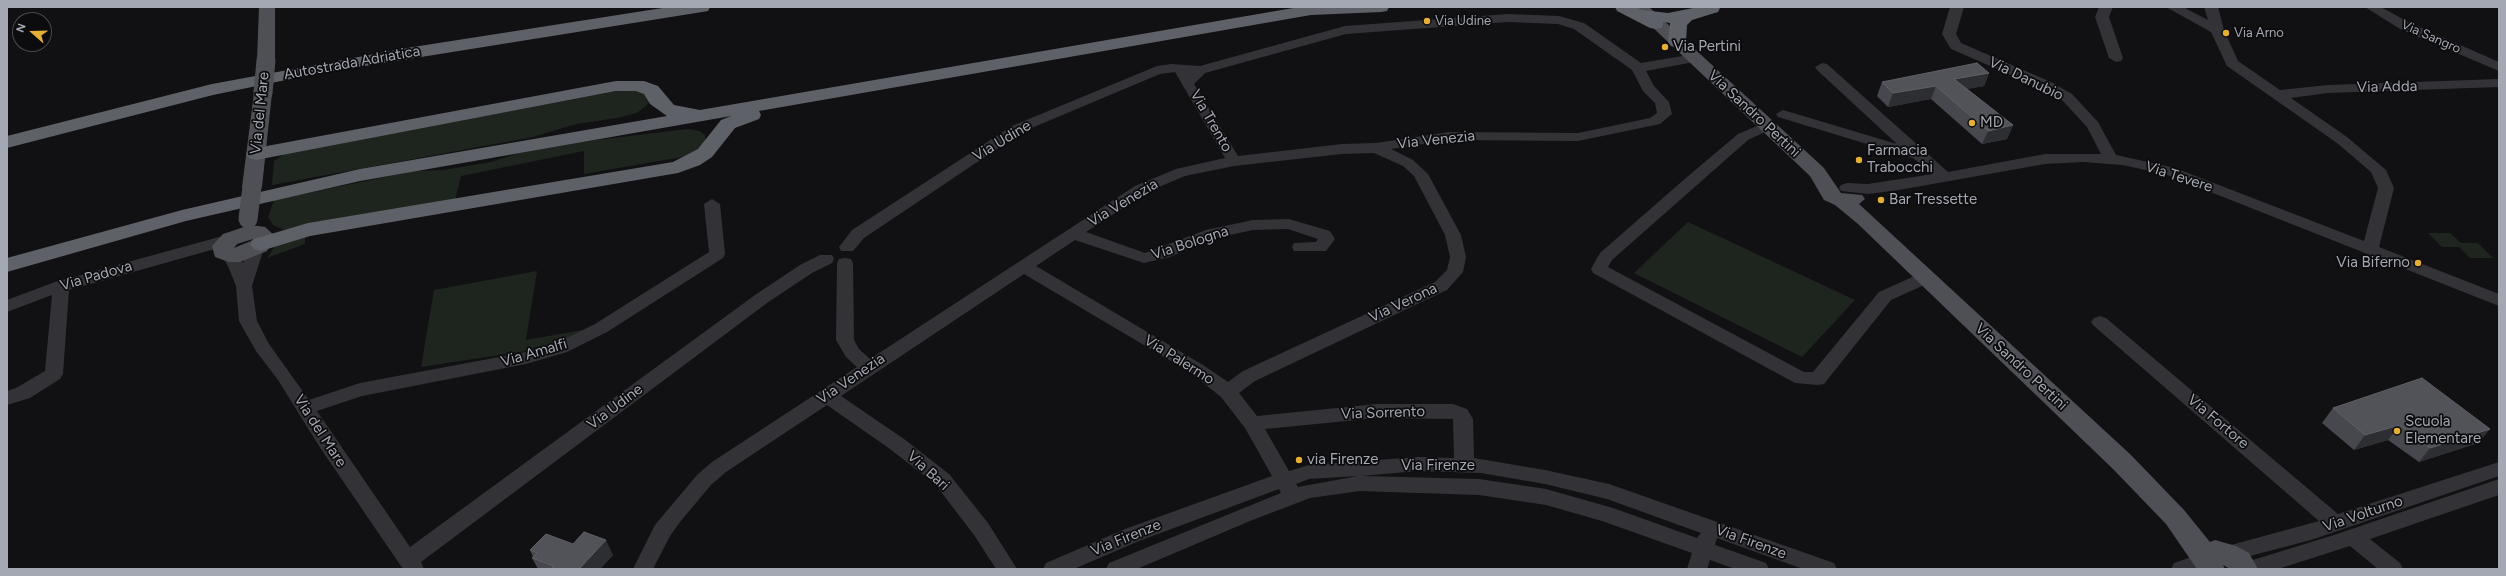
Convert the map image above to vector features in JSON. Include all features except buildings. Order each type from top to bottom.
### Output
[{"type":"highway","name":"Autostrada Adriatica","points":[[7,132],[218,80],[315,61],[434,40],[651,7]]},
{"type":"highway","name":"Autostrada Adriatica","points":[[7,142],[204,92],[315,69],[413,52],[702,7]]},
{"type":"highway","points":[[7,265],[182,216],[360,175],[1328,7]]},
{"type":"highway","points":[[1304,11],[1381,7]]},
{"type":"highway","points":[[1623,7],[1668,18],[1686,16],[1715,8]]},
{"type":"highway","points":[[1649,13],[1715,8]]},
{"type":"highway","points":[[1677,42],[1678,24],[1686,16]]},
{"type":"highway","points":[[256,154],[610,87],[638,85],[651,90],[657,100],[667,109],[678,114],[732,106],[752,107]]},
{"type":"highway","points":[[257,235],[293,233],[660,172],[693,161],[705,153],[714,139],[728,124],[740,118],[816,102],[834,92]]},
{"type":"highway","points":[[575,137],[642,118],[652,109],[657,100]]},
{"type":"highway","points":[[575,137],[603,139],[685,127],[698,128],[714,139]]},
{"type":"main road","name":"Via del Mare","points":[[257,235],[252,187],[266,60],[267,7]]},
{"type":"main road","name":"Via Sandro Pertini","points":[[1649,13],[1677,42],[1816,172],[1851,196],[1925,278],[2122,462],[2175,517],[2214,561]]},
{"type":"main road","points":[[257,235],[240,255],[229,246],[257,235]]},
{"type":"street","name":"Via Danubio","points":[[1957,7],[1949,34],[1956,46],[2046,85],[2067,98],[2093,125],[2110,159]]},
{"type":"street","points":[[2106,7],[2102,17],[2116,58]]},
{"type":"street","points":[[2173,7],[2217,30]]},
{"type":"street","points":[[2184,7],[2212,10],[2217,30],[2232,63],[2342,140],[2378,170],[2386,188],[2370,250]]},
{"type":"street","name":"Via Sangro","points":[[2372,7],[2404,26],[2497,61]]},
{"type":"street","name":"Via Udine","points":[[411,564],[760,299],[806,268],[826,260],[827,254],[833,249],[846,255],[858,234],[1017,129],[1157,70],[1200,70],[1345,30],[1508,18],[1559,20],[1579,26],[1638,68]]},
{"type":"street","points":[[1638,68],[1694,58]]},
{"type":"street","points":[[1822,67],[1918,155],[1944,176]]},
{"type":"street","name":"Via Venezia","points":[[642,569],[662,532],[704,480],[738,453],[1072,234],[1124,198],[1153,183],[1192,169],[1234,161],[1342,149],[1376,148],[1403,142],[1449,136],[1578,136],[1655,121],[1665,114],[1662,102],[1648,88],[1638,68]]},
{"type":"street","points":[[1175,69],[1188,82]]},
{"type":"street","name":"Via Udine","points":[[1188,82],[1200,70]]},
{"type":"street","name":"Via Trento","points":[[1188,82],[1234,161]]},
{"type":"street","name":"Via Adda","points":[[2276,95],[2328,89],[2499,83]]},
{"type":"street","points":[[1783,114],[1918,155]]},
{"type":"street","points":[[1766,126],[1743,137],[1692,180],[1606,257],[1599,270],[1801,378],[1818,379],[1886,296],[1925,278]]},
{"type":"street","name":"Via Verona","points":[[1228,392],[1249,376],[1441,286],[1455,272],[1458,257],[1453,235],[1420,174],[1408,163],[1376,148]]},
{"type":"street","name":"Via Tevere","points":[[1851,196],[1944,176],[2045,159],[2083,157],[2110,159],[2170,171],[2475,292],[2499,300]]},
{"type":"street","name":"Via Amalfi","points":[[305,408],[360,390],[532,356],[560,348],[601,328],[717,254],[712,204]]},
{"type":"street","name":"Via Bologna","points":[[1072,234],[1144,258],[1164,253],[1206,235],[1253,225],[1289,224],[1324,235],[1327,239],[1320,247],[1300,247]]},
{"type":"street","name":"Via del Mare","points":[[244,286],[257,235]]},
{"type":"street","name":"Via del Mare","points":[[229,246],[244,286],[248,321],[262,347],[284,375],[411,564]]},
{"type":"street","name":"Via Padova","points":[[7,306],[61,286],[186,250],[229,246]]},
{"type":"street","points":[[846,255],[845,340],[852,353],[869,367]]},
{"type":"street","name":"Via Palermo","points":[[1023,266],[1197,370],[1228,392],[1252,423],[1289,488]]},
{"type":"street","points":[[7,398],[23,393],[54,374],[61,286]]},
{"type":"street","name":"Via Tevere","points":[[2475,292],[2499,304]]},
{"type":"street","name":"Via Fortore","points":[[2100,322],[2335,523]]},
{"type":"street","name":"Via Bari","points":[[826,395],[897,444],[942,479],[981,529],[1007,569]]},
{"type":"street","name":"Via Sorrento","points":[[1252,423],[1377,411],[1452,411],[1460,414],[1464,419],[1464,466]]},
{"type":"street","name":"Via Firenze","points":[[1116,569],[1289,488],[1309,472],[1418,464],[1464,466],[1545,477],[1609,492],[1826,569]]},
{"type":"street","name":"Via Volturno","points":[[2214,561],[2311,532],[2499,469]]},
{"type":"street","name":"Via Firenze","points":[[1053,569],[1139,532],[1237,495],[1289,488],[1308,490],[1360,483],[1479,487],[1546,497],[1606,514],[1759,569]]},
{"type":"street","name":"Via Volturno","points":[[2250,569],[2353,537],[2499,487]]},
{"type":"street","points":[[1697,569],[1710,527]]},
{"type":"street","points":[[2353,537],[2393,569]]},
{"type":"shaded area","points":[[629,89],[642,91],[650,96],[647,105],[637,113],[617,118],[576,124],[533,137],[272,185],[274,161],[286,153]]},
{"type":"shaded area","points":[[688,129],[700,131],[705,135],[705,141],[702,148],[682,157],[584,174],[584,151],[461,176],[455,200],[284,230],[273,225],[268,217],[274,200],[414,171],[443,170],[491,162],[519,153],[588,141]]},
{"type":"shaded area","points":[[1688,222],[1855,300],[1802,357],[1634,273]]},
{"type":"shaded area","points":[[2428,233],[2450,233],[2461,243],[2478,243],[2493,258],[2470,258],[2459,247],[2442,247]]},
{"type":"shaded area","points":[[305,236],[305,244],[267,258],[275,246]]},
{"type":"shaded area","points":[[537,271],[526,340],[594,328],[558,344],[526,351],[421,367],[434,290]]},
{"type":"place","name":"Via Udine","points":[[1427,21]]},
{"type":"place","name":"Via Arno","points":[[2226,33]]},
{"type":"place","name":"Via Pertini","points":[[1665,47]]},
{"type":"place","name":"MD","points":[[1972,123]]},
{"type":"place","name":"Farmacia Trabocchi","points":[[1859,160]]},
{"type":"place","name":"Bar Tressette","points":[[1881,200]]},
{"type":"place","name":"Via Biferno","points":[[2418,263]]},
{"type":"place","name":"Scuola Elementare","points":[[2397,431]]},
{"type":"place","name":"via Firenze","points":[[1299,460]]}]
